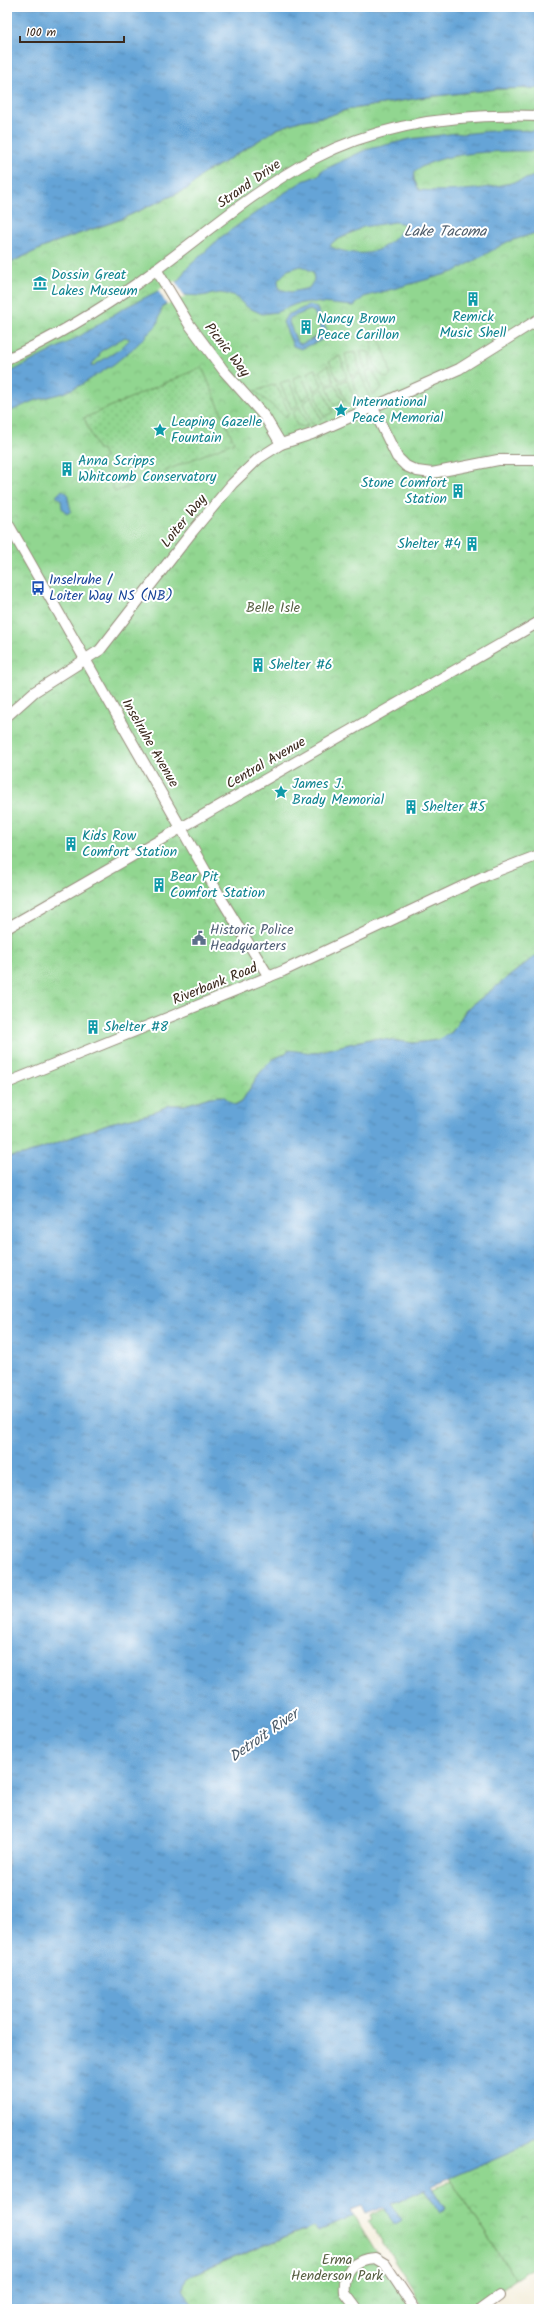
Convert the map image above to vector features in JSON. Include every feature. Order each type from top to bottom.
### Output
[{"type":"street","name":"Strand Drive","points":[[7,359],[34,347],[86,318],[276,181],[313,159],[348,143],[393,128],[439,119],[486,115],[539,116]]},
{"type":"street","name":"Picnic Way","points":[[156,269],[189,324],[224,371],[266,416],[281,444]]},
{"type":"street","name":"Loiter Way","points":[[7,716],[34,692],[86,661],[100,650],[192,532],[251,463],[281,444],[312,434],[372,406],[459,369],[539,319]]},
{"type":"street","points":[[372,406],[397,457],[406,466],[417,471],[432,473],[516,459],[539,460]]},
{"type":"street","name":"Inselruhe Avenue","points":[[7,522],[269,977]]},
{"type":"street","name":"Central Avenue","points":[[7,928],[539,622]]},
{"type":"street","name":"Riverbank Road","points":[[7,1083],[269,977],[488,874],[539,855]]},
{"type":"street","points":[[357,2309],[345,2292],[346,2275],[356,2262],[375,2258],[385,2264],[415,2309]]},
{"type":"street","points":[[481,2309],[499,2296]]},
{"type":"green space","name":"Belle Isle","points":[[539,88],[539,953],[466,1010],[452,1032],[439,1040],[413,1043],[373,1038],[313,1053],[286,1053],[272,1060],[259,1074],[242,1101],[234,1105],[222,1096],[210,1097],[185,1105],[170,1105],[149,1114],[110,1123],[24,1155],[7,1157],[7,264],[58,241],[119,220],[189,188],[205,172],[216,167],[277,129],[299,121],[328,116],[346,110],[419,98],[497,89]]},
{"type":"green space","points":[[376,336],[388,362],[390,376],[387,378],[382,376],[374,362],[372,340]]},
{"type":"green space","points":[[360,351],[369,352],[371,366],[365,369]]},
{"type":"green space","points":[[356,352],[360,372],[351,376],[345,354]]},
{"type":"green space","points":[[340,356],[347,378],[338,380],[329,361]]},
{"type":"green space","points":[[328,365],[334,382],[326,385],[320,371]]},
{"type":"green space","points":[[202,367],[234,442],[115,492],[101,460],[105,457],[102,449],[98,450],[84,418]]},
{"type":"green space","points":[[315,369],[322,386],[314,391],[307,373]]},
{"type":"green space","points":[[372,369],[382,388],[372,395],[366,372]]},
{"type":"green space","points":[[361,374],[369,397],[360,402],[352,378]]},
{"type":"green space","points":[[301,375],[310,394],[302,400],[293,378]]},
{"type":"green space","points":[[289,380],[298,404],[292,410],[280,383]]},
{"type":"green space","points":[[347,380],[356,403],[348,405],[338,383]]},
{"type":"green space","points":[[276,384],[289,413],[286,417],[255,391]]},
{"type":"green space","points":[[335,384],[343,401],[334,405],[327,387]]},
{"type":"green space","points":[[323,389],[333,412],[324,417],[315,393]]},
{"type":"green space","points":[[312,396],[321,420],[312,424],[303,403]]},
{"type":"green space","points":[[299,406],[308,426],[303,427],[296,424],[293,413]]},
{"type":"green space","points":[[534,2138],[539,2143],[539,2264],[515,2279],[450,2178],[515,2150]]},
{"type":"green space","points":[[452,2181],[515,2279],[471,2309],[425,2309],[369,2221],[373,2219],[371,2215],[385,2209],[395,2224],[391,2204],[425,2189],[440,2213],[446,2208],[433,2189]]},
{"type":"green space","name":"Erma Henderson Park","points":[[354,2216],[412,2309],[118,2309],[193,2274],[314,2226],[318,2232]]},
{"type":"water","points":[[7,7],[539,7],[539,88],[497,89],[419,98],[346,110],[328,116],[299,121],[277,129],[216,167],[205,172],[189,188],[119,220],[58,241],[7,264]]},
{"type":"water","name":"Lake Tacoma","points":[[502,130],[539,131],[539,151],[475,153],[442,159],[427,164],[415,171],[414,179],[419,190],[448,191],[496,186],[512,183],[539,174],[539,232],[507,242],[454,272],[364,297],[354,306],[309,302],[296,304],[277,312],[262,314],[247,307],[233,295],[220,293],[201,296],[182,295],[162,308],[157,325],[136,346],[114,364],[81,385],[63,393],[33,401],[7,413],[7,374],[80,336],[124,308],[178,281],[186,269],[221,237],[303,181],[319,175],[321,171],[365,150],[410,139],[456,133],[461,134]],"holes":[[[395,222],[405,224],[404,228],[385,246],[372,252],[347,252],[330,246],[333,242],[363,227]],[[301,266],[313,272],[314,280],[309,288],[291,292],[279,289],[278,280],[288,270]],[[125,337],[130,339],[120,349],[93,366],[90,366],[98,358],[101,351]]]},
{"type":"water","points":[[310,305],[317,308],[327,332],[324,339],[301,349],[293,346],[283,322],[287,315]],"holes":[[[310,310],[314,312],[322,331],[321,335],[301,344],[297,342],[289,322],[290,318]]]},
{"type":"water","points":[[62,490],[67,493],[71,511],[67,514],[62,508],[61,500],[56,496]]},
{"type":"water","name":"Detroit River","points":[[539,953],[539,2143],[534,2138],[515,2150],[432,2186],[446,2209],[440,2213],[425,2189],[391,2204],[402,2220],[394,2225],[384,2207],[366,2214],[362,2206],[351,2210],[354,2216],[318,2232],[313,2226],[193,2274],[186,2279],[183,2289],[194,2309],[7,2309],[7,1157],[24,1155],[110,1123],[149,1114],[170,1105],[185,1105],[210,1097],[223,1096],[235,1105],[242,1101],[259,1074],[272,1060],[286,1053],[288,1050],[313,1053],[373,1038],[413,1043],[439,1040],[452,1032],[466,1010]]},
{"type":"pier","points":[[175,281],[185,297],[167,305],[158,290]]},
{"type":"place","name":"Dossin Great Lakes Museum","points":[[40,283]]},
{"type":"place","name":"Remick Music Shell","points":[[473,299]]},
{"type":"place","name":"Nancy Brown Peace Carillon","points":[[306,327]]},
{"type":"place","name":"International Peace Memorial","points":[[341,410]]},
{"type":"place","name":"Leaping Gazelle Fountain","points":[[160,430]]},
{"type":"place","name":"Anna Scripps Whitcomb Conservatory","points":[[67,469]]},
{"type":"place","name":"Stone Comfort Station","points":[[458,491]]},
{"type":"place","name":"Shelter #4","points":[[472,544]]},
{"type":"place","name":"Inselruhe / Loiter Way NS (NB)","points":[[38,588]]},
{"type":"place","name":"Shelter #6","points":[[258,665]]},
{"type":"place","name":"James J. Brady Memorial","points":[[281,792]]},
{"type":"place","name":"Shelter #5","points":[[411,807]]},
{"type":"place","name":"Kids Row Comfort Station","points":[[71,844]]},
{"type":"place","name":"Bear Pit Comfort Station","points":[[159,885]]},
{"type":"place","name":"Historic Police Headquarters","points":[[199,938]]},
{"type":"place","name":"Shelter #8","points":[[93,1027]]}]
